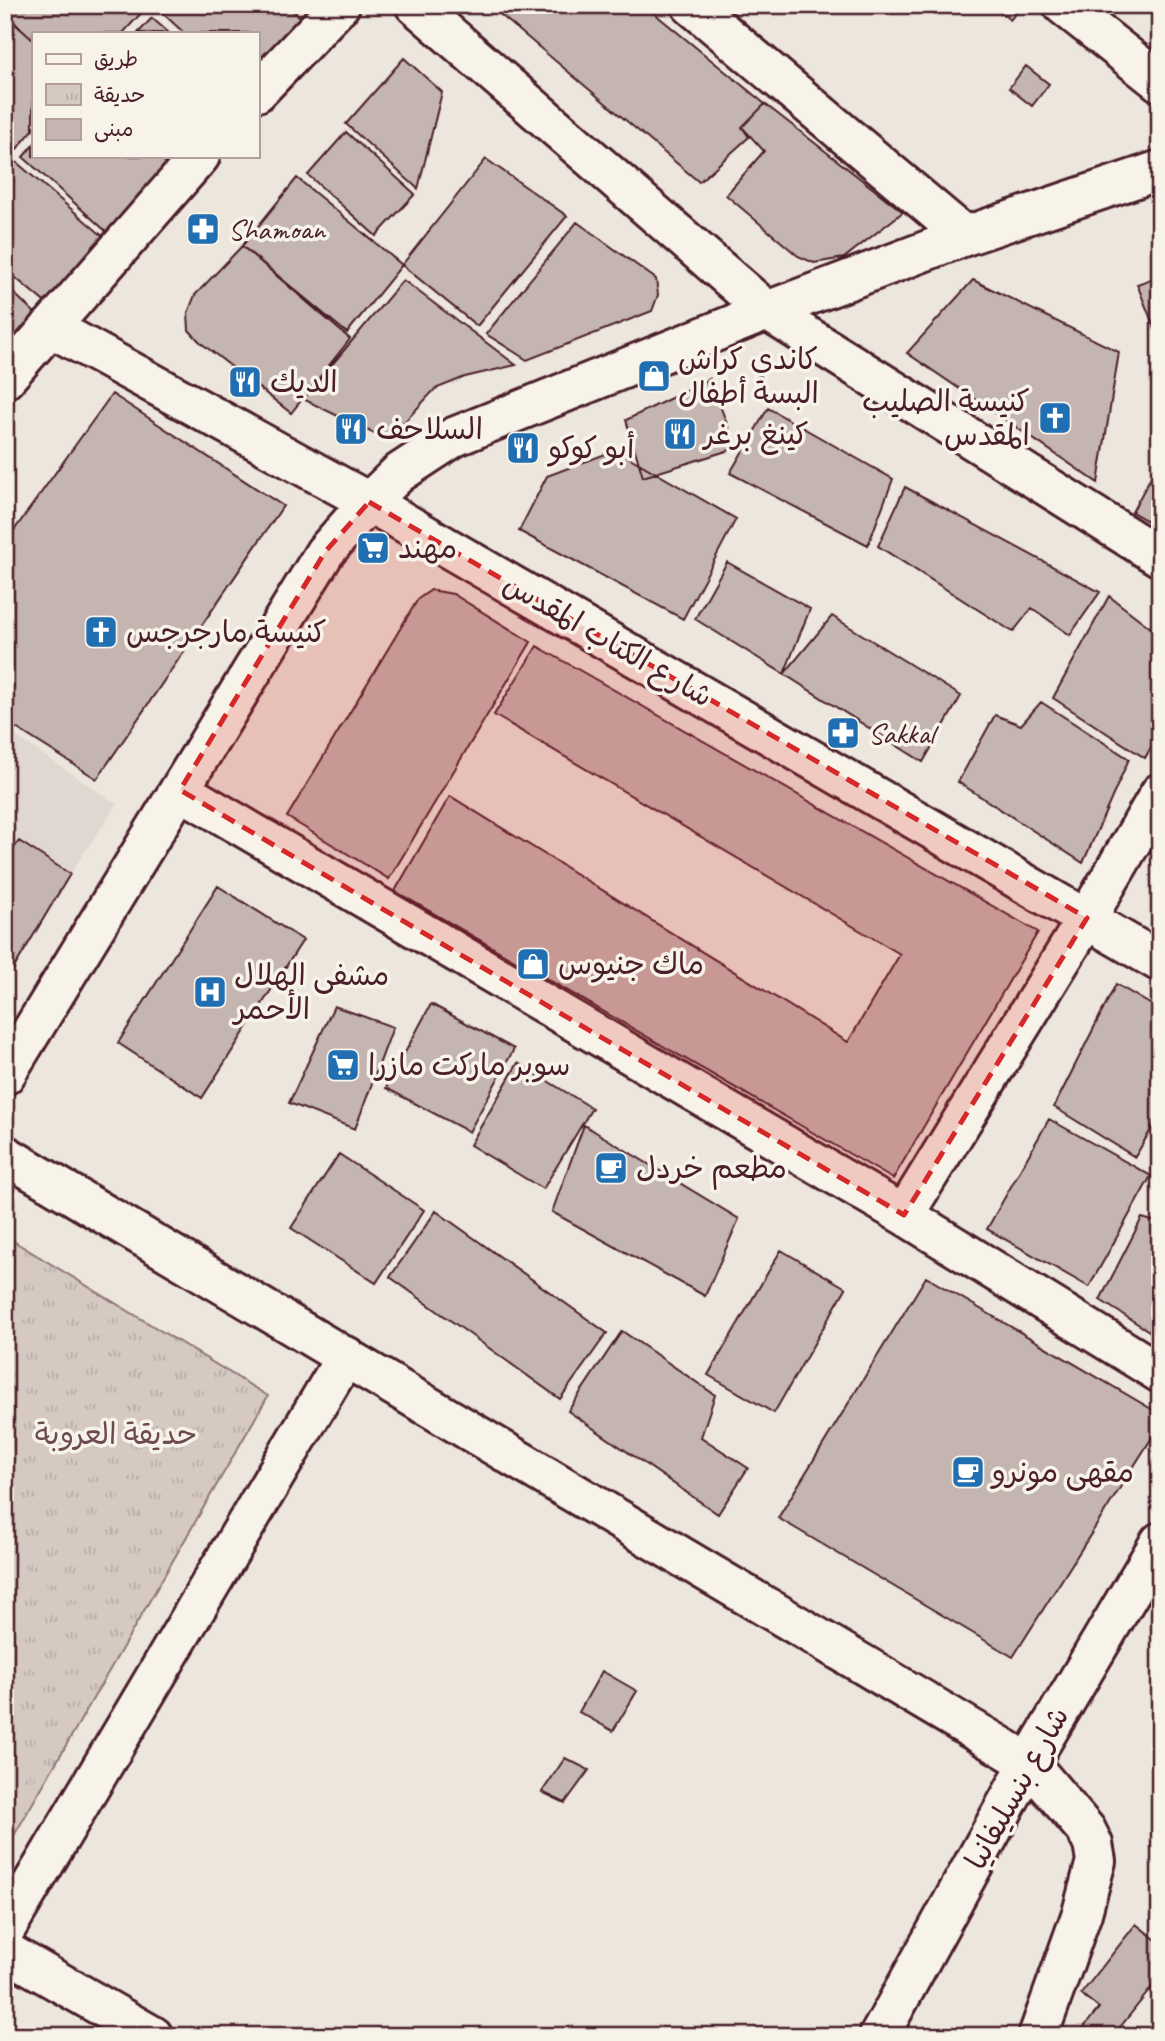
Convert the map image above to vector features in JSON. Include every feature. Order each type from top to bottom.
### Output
[{"type":"street","points":[[259,90],[340,5]]},
{"type":"street","points":[[415,5],[767,311],[1160,557]]},
{"type":"street","points":[[691,5],[965,236]]},
{"type":"street","points":[[1063,5],[1160,82]]},
{"type":"street","points":[[5,379],[198,158]]},
{"type":"street","points":[[5,1075],[325,552],[399,472],[454,438],[767,311],[965,236],[1160,170]]},
{"type":"street","name":"شارع الكتاب المقدس","points":[[50,327],[369,502],[1160,962]]},
{"type":"street","points":[[180,790],[904,1215],[1160,1373]]},
{"type":"street","points":[[904,1215],[1087,918],[1160,793]]},
{"type":"street","points":[[5,1155],[1029,1763],[1086,1830],[1093,1844],[1096,1861],[1082,1913],[1038,2036]]},
{"type":"street","points":[[5,1930],[346,1356]]},
{"type":"street","name":"شارع بنسليفانيا","points":[[879,2036],[1029,1763],[1160,1542]]},
{"type":"street","points":[[5,1951],[153,2036]]},
{"type":"highlighted area","points":[[369,502],[1087,918],[904,1215],[180,790],[325,552]]},
{"type":"shaded area","points":[[5,729],[117,804],[70,874],[5,983]]},
{"type":"green space","name":"حديقة العروبة","points":[[5,1236],[268,1396],[5,1851]]},
{"type":"building","points":[[5,5],[139,5],[144,10],[124,32],[32,32],[32,38],[5,14]]},
{"type":"building","points":[[287,5],[311,27],[259,82],[259,32],[183,32],[155,6]]},
{"type":"building","points":[[299,5],[326,5],[316,19]]},
{"type":"building","points":[[489,5],[644,5],[765,104],[742,127],[749,137],[699,182]]},
{"type":"building","points":[[992,5],[1022,5],[1010,20]]},
{"type":"building","points":[[5,15],[32,39],[32,131],[16,150],[5,141]]},
{"type":"building","points":[[152,18],[168,32],[139,32]]},
{"type":"building","points":[[404,58],[442,92],[418,189],[346,124]]},
{"type":"building","points":[[1026,66],[1049,84],[1032,106],[1009,88]]},
{"type":"building","points":[[765,104],[903,212],[844,258],[814,263],[798,256],[726,195],[764,151],[742,127]]},
{"type":"building","points":[[346,132],[415,194],[376,236],[308,175]]},
{"type":"building","points":[[32,146],[32,158],[160,158],[177,173],[117,241],[23,157]]},
{"type":"building","points":[[486,159],[567,216],[477,326],[402,265]]},
{"type":"building","points":[[15,161],[111,243],[55,311],[5,269],[5,173]]},
{"type":"building","points":[[297,178],[402,265],[347,333],[242,246]]},
{"type":"building","points":[[577,222],[656,279],[658,295],[652,311],[527,360],[486,334]]},
{"type":"building","points":[[242,246],[350,339],[291,413],[201,343],[189,330],[188,313],[195,295]]},
{"type":"building","points":[[1160,276],[1160,342],[1137,284]]},
{"type":"building","points":[[403,280],[516,365],[465,377],[435,389],[398,429],[383,438],[303,399]]},
{"type":"building","name":"كنيسة الصليب المقدس","points":[[973,280],[1119,352],[1098,483],[907,353]]},
{"type":"building","points":[[5,285],[50,327],[5,375]]},
{"type":"building","name":"كينغ برغر","points":[[710,379],[736,448],[643,477],[626,420]]},
{"type":"building","name":"كنيسة مارجرجس","points":[[112,394],[283,506],[97,779],[5,721],[5,543]]},
{"type":"building","points":[[768,408],[893,479],[868,545],[730,473]]},
{"type":"building","points":[[616,450],[736,519],[683,619],[519,531],[547,476]]},
{"type":"building","points":[[1160,460],[1160,528],[1132,512]]},
{"type":"building","points":[[905,487],[1100,592],[1070,635],[1032,608],[1013,632],[878,546]]},
{"type":"building","points":[[727,562],[810,609],[784,674],[695,619]]},
{"type":"building","points":[[431,590],[453,594],[531,642],[389,879],[287,817],[418,599]]},
{"type":"building","points":[[1109,596],[1160,635],[1160,731],[1145,758],[1053,698]]},
{"type":"building","points":[[832,616],[961,696],[923,762],[784,674]]},
{"type":"building","points":[[537,646],[1038,932],[893,1179],[395,891],[450,796],[848,1042],[900,954],[494,715]]},
{"type":"building","points":[[1041,702],[1129,759],[1083,863],[958,782],[995,715],[1021,725]]},
{"type":"building","points":[[19,841],[70,874],[5,983],[5,861]]},
{"type":"building","name":"مشفى الهلال الأحمر","points":[[218,886],[303,940],[202,1098],[118,1043]]},
{"type":"building","points":[[1116,984],[1160,1010],[1160,1114],[1135,1157],[1054,1107]]},
{"type":"building","points":[[431,1004],[514,1049],[469,1132],[386,1088]]},
{"type":"building","name":"سوبر ماركت مازرا","points":[[334,1006],[393,1027],[355,1129],[289,1103]]},
{"type":"building","points":[[518,1063],[592,1108],[543,1189],[470,1145]]},
{"type":"building","points":[[1049,1119],[1151,1176],[1089,1287],[987,1229]]},
{"type":"building","name":"مطعم خردل","points":[[584,1125],[739,1219],[705,1296],[552,1212]]},
{"type":"building","points":[[339,1154],[424,1210],[376,1283],[291,1228]]},
{"type":"building","points":[[436,1211],[607,1333],[560,1399],[390,1277]]},
{"type":"building","points":[[1142,1218],[1160,1223],[1160,1338],[1100,1300]]},
{"type":"building","points":[[781,1250],[846,1288],[774,1413],[708,1375]]},
{"type":"building","name":"مقهى مونرو","points":[[926,1277],[1160,1414],[1160,1425],[1013,1657],[778,1518]]},
{"type":"building","points":[[622,1331],[715,1395],[701,1437],[748,1468],[718,1514],[568,1411]]},
{"type":"building","points":[[602,1671],[637,1691],[613,1731],[579,1712]]},
{"type":"building","points":[[565,1758],[589,1770],[565,1803],[542,1792]]},
{"type":"building","points":[[1160,1806],[1160,1822],[1153,1818]]},
{"type":"building","points":[[1136,1924],[1160,1943],[1160,1977],[1113,2036],[1077,2036],[1099,2008],[1081,1994]]},
{"type":"place","name":"Shamoan","points":[[203,229]]},
{"type":"place","name":"كاندي كراش البسة أطفال","points":[[654,376]]},
{"type":"place","name":"الديك","points":[[245,382]]},
{"type":"place","name":"كنيسة الصليب المقدس","points":[[1055,418]]},
{"type":"place","name":"السلاحف","points":[[351,429]]},
{"type":"place","name":"كينغ برغر","points":[[680,434]]},
{"type":"place","name":"أبو كوكو","points":[[523,448]]},
{"type":"place","name":"مهند","points":[[373,548]]},
{"type":"place","name":"كنيسة مارجرجس","points":[[101,632]]},
{"type":"place","name":"Sakkal","points":[[843,733]]},
{"type":"place","name":"ماك جنيوس","points":[[533,964]]},
{"type":"place","name":"مشفى الهلال الأحمر","points":[[210,992]]},
{"type":"place","name":"سوبر ماركت مازرا","points":[[343,1065]]},
{"type":"place","name":"مطعم خردل","points":[[611,1168]]},
{"type":"place","name":"مقهى مونرو","points":[[968,1472]]}]
